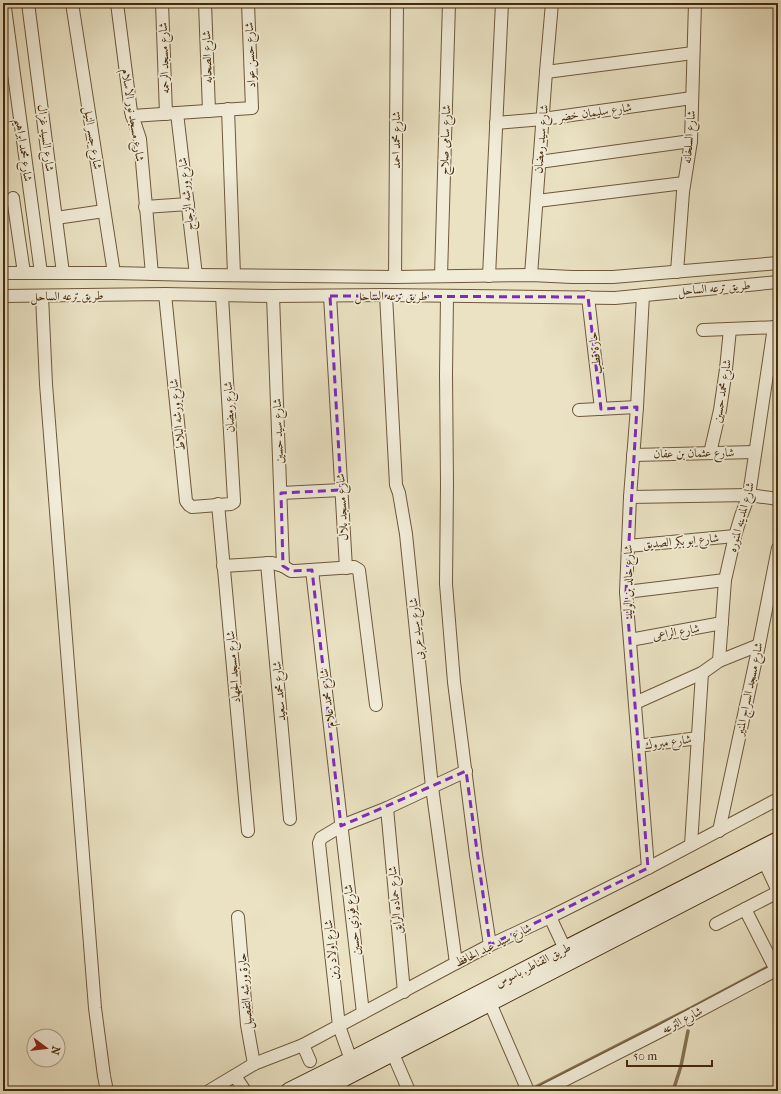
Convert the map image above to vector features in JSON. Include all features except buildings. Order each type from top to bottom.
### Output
[{"type":"main road","name":"طريق القناطر, باسوس","points":[[289,1091],[778,840]]},
{"type":"main road","name":"طريق القناطر, باسوس","points":[[321,1090],[771,858]]},
{"type":"street","name":"شارع محمد ابراهيم","points":[[5,3],[4,8],[41,273]]},
{"type":"street","name":"شارع السيد غزال","points":[[28,3],[63,273]]},
{"type":"street","name":"شارع جسر النيل","points":[[72,3],[114,272]]},
{"type":"street","name":"شارع مسجد نور الاسلام","points":[[117,3],[131,112],[140,139],[152,274]]},
{"type":"street","name":"شارع مسجد الرحمه","points":[[162,3],[172,113]]},
{"type":"street","name":"شارع الصحابه","points":[[205,3],[209,111]]},
{"type":"street","name":"شارع حسن عواد","points":[[228,109],[252,107],[248,3]]},
{"type":"street","name":"شارع محمد احمد","points":[[395,276],[397,3]]},
{"type":"street","name":"شارع سامى صلاح","points":[[441,276],[449,3]]},
{"type":"street","points":[[489,276],[502,3]]},
{"type":"street","name":"شارع سيد رمضان","points":[[531,275],[552,3]]},
{"type":"street","name":"شارع السلخانه","points":[[677,272],[684,183],[691,141],[695,3]]},
{"type":"street","points":[[546,72],[693,53]]},
{"type":"street","name":"شارع سليمان خضر","points":[[496,123],[543,119],[692,98]]},
{"type":"street","points":[[132,116],[228,109],[234,275]]},
{"type":"street","name":"شارع ورشه الزجاج","points":[[172,113],[188,204],[196,275]]},
{"type":"street","points":[[539,162],[691,141]]},
{"type":"street","points":[[537,201],[684,183]]},
{"type":"street","points":[[13,198],[24,273]]},
{"type":"street","points":[[145,207],[188,204]]},
{"type":"street","points":[[56,218],[104,211]]},
{"type":"street","name":"طريق ترعه الساحل","points":[[3,273],[114,272],[196,275],[531,275],[572,277],[677,272],[778,263]]},
{"type":"street","name":"طريق ترعه الساحل","points":[[3,296],[165,294],[222,296],[386,295],[615,298],[778,282]]},
{"type":"street","name":"شارع ورشه البلاط","points":[[165,294],[186,501],[189,506],[218,504]]},
{"type":"street","name":"شارع سيد عربى","points":[[386,295],[396,485],[399,493],[406,534],[432,787],[456,963]]},
{"type":"street","name":"شارع خالد بن الوليد","points":[[643,295],[638,407],[630,497],[626,592],[648,868]]},
{"type":"street","points":[[42,296],[46,384],[94,1000],[107,1091]]},
{"type":"street","name":"شارع رمضان","points":[[218,504],[231,504],[234,502],[222,296]]},
{"type":"street","name":"شارع سيد حسين","points":[[273,296],[283,566]]},
{"type":"street","name":"شارع مسجد بلال","points":[[330,296],[346,568]]},
{"type":"street","points":[[447,296],[446,584],[454,682],[476,855],[490,945]]},
{"type":"street","name":"حارة قطب","points":[[588,297],[601,409]]},
{"type":"street","points":[[703,330],[776,327]]},
{"type":"street","name":"شارع المدينه المنوره","points":[[719,661],[725,580],[735,536],[749,495],[776,327]]},
{"type":"street","name":"شارع محمد حسين","points":[[710,453],[720,410],[730,329]]},
{"type":"street","points":[[579,410],[638,407]]},
{"type":"street","name":"شارع عثمان بن عفان","points":[[633,454],[755,452]]},
{"type":"street","points":[[281,493],[341,490]]},
{"type":"street","points":[[630,497],[749,495],[778,499]]},
{"type":"street","name":"شارع مسجد الجهاد","points":[[218,504],[248,831]]},
{"type":"street","name":"شارع ابو بكر الصديق","points":[[628,546],[735,536]]},
{"type":"street","name":"شارع مسجد السراج المنير","points":[[719,831],[778,548]]},
{"type":"street","name":"شارع محمد سعيد","points":[[267,563],[290,819]]},
{"type":"street","points":[[223,566],[272,563],[283,566],[291,571],[346,568],[354,568],[359,570],[376,705]]},
{"type":"street","name":"شارع محمد علام","points":[[312,570],[341,826]]},
{"type":"street","points":[[626,592],[725,580]]},
{"type":"street","name":"شارع الراعى","points":[[630,640],[722,623]]},
{"type":"street","points":[[635,703],[702,673],[719,661],[759,645]]},
{"type":"street","points":[[691,845],[702,673]]},
{"type":"street","name":"شارع مبروك","points":[[638,746],[698,738]]},
{"type":"street","points":[[341,826],[386,808],[466,772]]},
{"type":"street","name":"شارع سيد عبد الحافظ","points":[[209,1091],[254,1064],[303,1045],[490,945],[648,868],[778,799]]},
{"type":"street","name":"شارع حماده الرايق","points":[[386,808],[404,992]]},
{"type":"street","name":"شارع اولاد زين","points":[[341,826],[321,838],[319,843],[339,1026],[351,1060]]},
{"type":"street","name":"شارع فوزي حسين","points":[[341,826],[363,1013]]},
{"type":"street","points":[[716,924],[778,891],[771,858]]},
{"type":"street","points":[[745,909],[777,970]]},
{"type":"street","points":[[550,917],[565,949]]},
{"type":"street","name":"حارة ورشه التفصيل","points":[[238,918],[247,1025],[254,1064]]},
{"type":"street","name":"شارع الترعه","points":[[543,1091],[777,970]]},
{"type":"street","points":[[490,1003],[528,1091]]},
{"type":"street","points":[[303,1045],[310,1062]]},
{"type":"street","points":[[392,1054],[409,1091]]},
{"type":"street","points":[[235,1076],[246,1091]]},
{"type":"highlighted area","points":[[330,296],[588,297],[601,409],[637,407],[626,592],[648,868],[490,945],[466,771],[341,826],[312,570],[291,571],[283,566],[281,493],[341,490]]},
{"type":"waterway","points":[[530,1090],[772,965]]},
{"type":"waterway","points":[[673,1091],[681,1066],[688,1031]]}]
